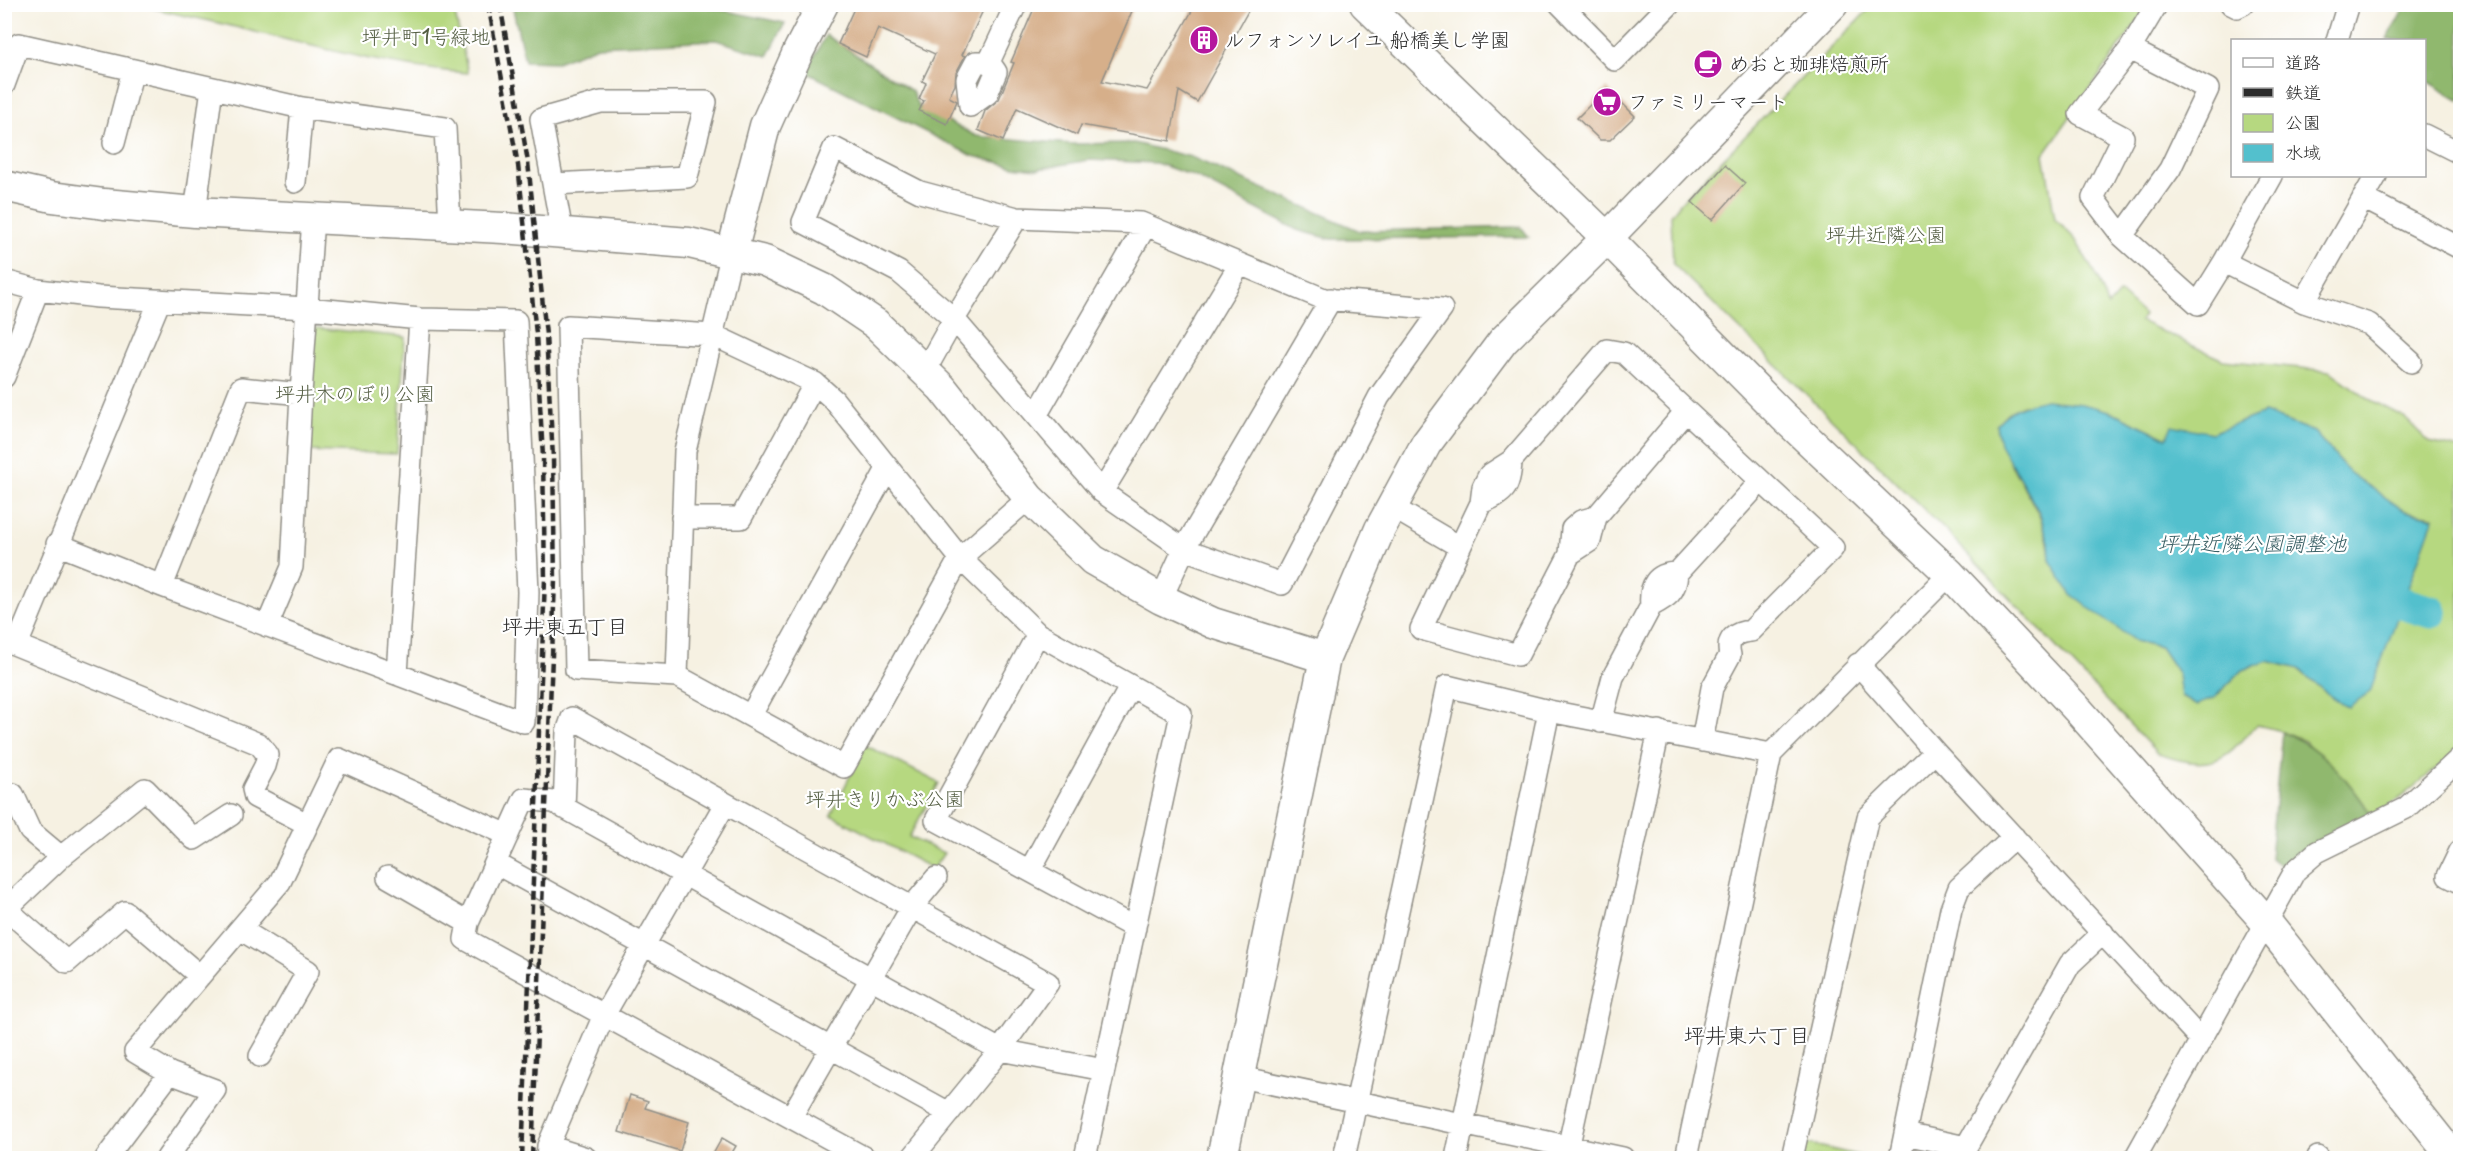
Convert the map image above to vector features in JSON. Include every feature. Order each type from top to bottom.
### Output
[{"type":"street","points":[[677,675],[685,451],[732,252],[765,126],[799,50],[823,4]]},
{"type":"street","points":[[989,62],[1016,4]]},
{"type":"street","points":[[1365,4],[1607,238],[1783,416],[1950,574],[2078,710],[2267,923],[2454,1158]]},
{"type":"street","points":[[1560,4],[1615,60],[1670,4]]},
{"type":"street","points":[[1222,1158],[1325,658],[1392,507],[1426,444],[1503,341],[1607,238],[1833,4]]},
{"type":"street","points":[[2157,4],[2130,49],[2080,114],[2123,136],[2093,198],[2122,236],[2198,304],[2271,177]]},
{"type":"street","points":[[2231,4],[2237,7],[2243,4]]},
{"type":"street","points":[[2337,39],[2348,4]]},
{"type":"street","points":[[4,85],[19,44],[302,108],[445,128],[450,225]]},
{"type":"street","points":[[2122,236],[2170,169],[2208,89],[2130,49]]},
{"type":"street","points":[[114,143],[133,70]]},
{"type":"street","points":[[195,212],[212,88]]},
{"type":"street","points":[[554,184],[687,177],[706,102],[601,102],[542,119],[562,232]]},
{"type":"street","points":[[295,182],[302,108]]},
{"type":"street","points":[[2426,136],[2460,153]]},
{"type":"street","points":[[834,148],[920,192],[1017,218],[1146,225],[1324,299],[1442,309],[1379,397],[1282,584],[1184,549],[1102,492],[954,319],[899,272],[803,222],[834,148]]},
{"type":"street","points":[[2304,302],[2375,177]]},
{"type":"street","points":[[4,186],[83,201],[195,212],[562,232],[689,243],[765,261],[849,303],[876,324],[942,388],[1029,498],[1094,560],[1161,599],[1213,623],[1325,658]]},
{"type":"street","points":[[2363,198],[2460,248]]},
{"type":"street","points":[[267,626],[292,567],[313,218]]},
{"type":"street","points":[[922,368],[931,360],[1017,218]]},
{"type":"street","points":[[1037,414],[1146,225]]},
{"type":"street","points":[[2224,262],[2304,302],[2369,324],[2411,362]]},
{"type":"street","points":[[1102,492],[1240,264]]},
{"type":"street","points":[[4,281],[38,290],[159,300],[307,308],[420,319],[516,321],[528,592],[524,722],[162,586],[57,544]]},
{"type":"street","points":[[4,377],[38,290]]},
{"type":"street","points":[[1161,599],[1184,549],[1331,299]]},
{"type":"street","points":[[159,300],[57,544],[10,642],[259,744],[268,755],[253,789],[255,798],[307,824]]},
{"type":"street","points":[[397,674],[420,319]]},
{"type":"street","points":[[1029,498],[960,558],[844,767],[677,675],[576,670],[568,326],[713,335],[815,383],[834,400],[960,558],[1038,634],[1180,714],[1085,1158]]},
{"type":"street","points":[[1686,411],[1596,517],[1590,541],[1570,554],[1518,655],[1421,629],[1481,503],[1499,495],[1508,486],[1511,461],[1607,350],[1624,353],[1833,548],[1751,631],[1752,642],[1748,649],[1741,654],[1730,655],[1712,688],[1702,741]]},
{"type":"street","points":[[682,518],[741,519],[815,383]]},
{"type":"street","points":[[162,586],[241,388],[301,394]]},
{"type":"street","points":[[751,715],[887,469]]},
{"type":"street","points":[[1601,722],[1613,677],[1651,606],[1672,594],[1676,586],[1677,573],[1761,481]]},
{"type":"street","points":[[1392,507],[1460,547]]},
{"type":"street","points":[[1686,1158],[1771,754],[1950,574]]},
{"type":"street","points":[[1038,634],[936,820],[1135,928]]},
{"type":"street","points":[[1858,664],[1935,752],[2200,1039]]},
{"type":"street","points":[[1344,1158],[1447,686],[1601,722],[1659,731],[1771,754]]},
{"type":"street","points":[[1030,870],[1130,687]]},
{"type":"street","points":[[1456,1158],[1549,711]]},
{"type":"street","points":[[564,808],[567,732],[572,718],[1048,983],[1000,1050],[912,1158]]},
{"type":"street","points":[[1567,1153],[1659,731]]},
{"type":"street","points":[[1792,1158],[1868,817],[1935,752]]},
{"type":"street","points":[[2135,1158],[2295,872],[2317,852],[2406,808],[2460,758]]},
{"type":"street","points":[[167,1158],[215,1089],[170,1073],[135,1052],[280,882],[339,759],[508,835]]},
{"type":"street","points":[[200,976],[125,912],[67,962],[6,909],[61,856],[145,789],[194,839],[231,815]]},
{"type":"street","points":[[13,794],[30,831],[61,856]]},
{"type":"street","points":[[865,1158],[465,939],[468,923],[524,799],[554,802],[1000,1050],[1104,1070]]},
{"type":"street","points":[[586,1158],[548,1152],[604,1015],[725,804]]},
{"type":"street","points":[[1900,1158],[1952,909],[1959,888],[2014,837]]},
{"type":"street","points":[[2460,850],[2448,876],[2460,882]]},
{"type":"street","points":[[495,862],[950,1113]]},
{"type":"street","points":[[388,877],[468,923]]},
{"type":"street","points":[[791,1117],[912,907],[936,878]]},
{"type":"street","points":[[240,929],[308,971],[260,1056]]},
{"type":"street","points":[[1905,1134],[1966,1147],[2070,964],[2103,933]]},
{"type":"street","points":[[106,1158],[170,1073]]},
{"type":"street","points":[[1240,1077],[1463,1124],[1567,1153],[1623,1158]]},
{"type":"green space","points":[[693,4],[785,23],[768,56],[716,40],[598,46],[557,62],[525,61],[512,5]]},
{"type":"green space","name":"坪井町1号緑地","points":[[141,5],[453,5],[468,73],[409,66],[351,55]]},
{"type":"green space","name":"坪井近隣公園","points":[[1873,5],[2149,5],[2044,154],[2055,219],[2075,239],[2099,281],[2108,306],[2120,293],[2144,315],[2140,321],[2223,360],[2330,371],[2367,398],[2404,417],[2429,442],[2460,449],[2460,749],[2373,817],[2305,741],[2282,731],[2257,725],[2228,753],[2209,762],[2190,762],[2158,754],[1945,530],[1673,264],[1671,215],[1680,203]],"holes":[[[2023,405],[2110,411],[2167,438],[2196,431],[2212,433],[2264,413],[2314,432],[2350,473],[2405,511],[2434,516],[2325,692],[2298,669],[2268,661],[2242,670],[2214,698],[2197,705],[2181,696],[2178,674],[2160,647],[2135,641],[2050,560],[2048,541],[2042,524],[2008,459],[1996,425],[2007,413]]]},
{"type":"green space","points":[[2406,5],[2460,5],[2460,101],[2426,81],[2426,39],[2388,39]]},
{"type":"green space","points":[[826,35],[912,91],[918,106],[976,136],[1072,144],[1134,143],[1191,157],[1360,231],[1521,227],[1529,237],[1331,239],[1297,230],[1196,177],[1156,163],[1089,160],[1038,169],[1013,166],[973,156],[806,72]]},
{"type":"green space","name":"坪井木のぼり公園","points":[[315,328],[405,337],[397,454],[304,451]]},
{"type":"green space","points":[[2282,731],[2311,747],[2334,767],[2345,778],[2373,817],[2292,872],[2270,858]]},
{"type":"green space","name":"坪井きりかぶ公園","points":[[865,745],[939,783],[909,837],[944,853],[933,869],[831,815]]},
{"type":"green space","points":[[1805,1143],[1869,1158],[1802,1158]]},
{"type":"water","name":"坪井近隣公園調整池","points":[[2046,400],[2082,404],[2110,411],[2167,438],[2172,425],[2212,433],[2264,413],[2314,432],[2350,473],[2405,511],[2434,517],[2370,692],[2348,707],[2325,692],[2299,669],[2268,661],[2242,670],[2214,698],[2197,705],[2181,696],[2178,674],[2160,647],[2135,641],[2071,595],[2050,560],[2049,542],[2039,512],[2000,444],[1996,425],[2013,410]]},
{"type":"building","points":[[856,4],[986,4],[956,73],[955,85],[949,97],[957,101],[947,124],[919,111],[924,101],[919,99],[926,83],[922,81],[935,54],[878,28],[866,57],[838,44]]},
{"type":"building","name":"ルフォンソレイユ 船橋美し学園","points":[[1036,4],[1135,4],[1102,81],[1147,90],[1196,4],[1252,4],[1197,102],[1179,91],[1170,141],[1081,125],[1077,135],[1017,108],[1003,141],[978,130],[985,111],[999,99],[1014,63],[1011,62]]},
{"type":"building","name":"ファミリーマート","points":[[1607,88],[1635,116],[1610,140],[1600,140],[1577,118]]},
{"type":"building","points":[[1725,165],[1745,183],[1712,220],[1692,202]]},
{"type":"building","points":[[630,1095],[648,1101],[645,1108],[689,1122],[680,1151],[619,1132]]},
{"type":"building","points":[[722,1138],[736,1146],[729,1158],[711,1158]]},
{"type":"waterway","points":[[2392,600],[2431,612]]},
{"type":"railway","points":[[488,4],[518,165],[536,334],[543,457],[545,579],[522,1158]]},
{"type":"railway","points":[[500,4],[528,162],[546,335],[553,458],[555,580],[532,1158]]},
{"type":"place","name":"ルフォンソレイユ 船橋美し学園","points":[[1204,40]]},
{"type":"place","name":"めおと珈琲焙煎所","points":[[1708,64]]},
{"type":"place","name":"ファミリーマート","points":[[1607,102]]},
{"type":"district","name":"坪井東五丁目","points":[[565,627]]},
{"type":"district","name":"坪井東六丁目","points":[[1747,1036]]}]
